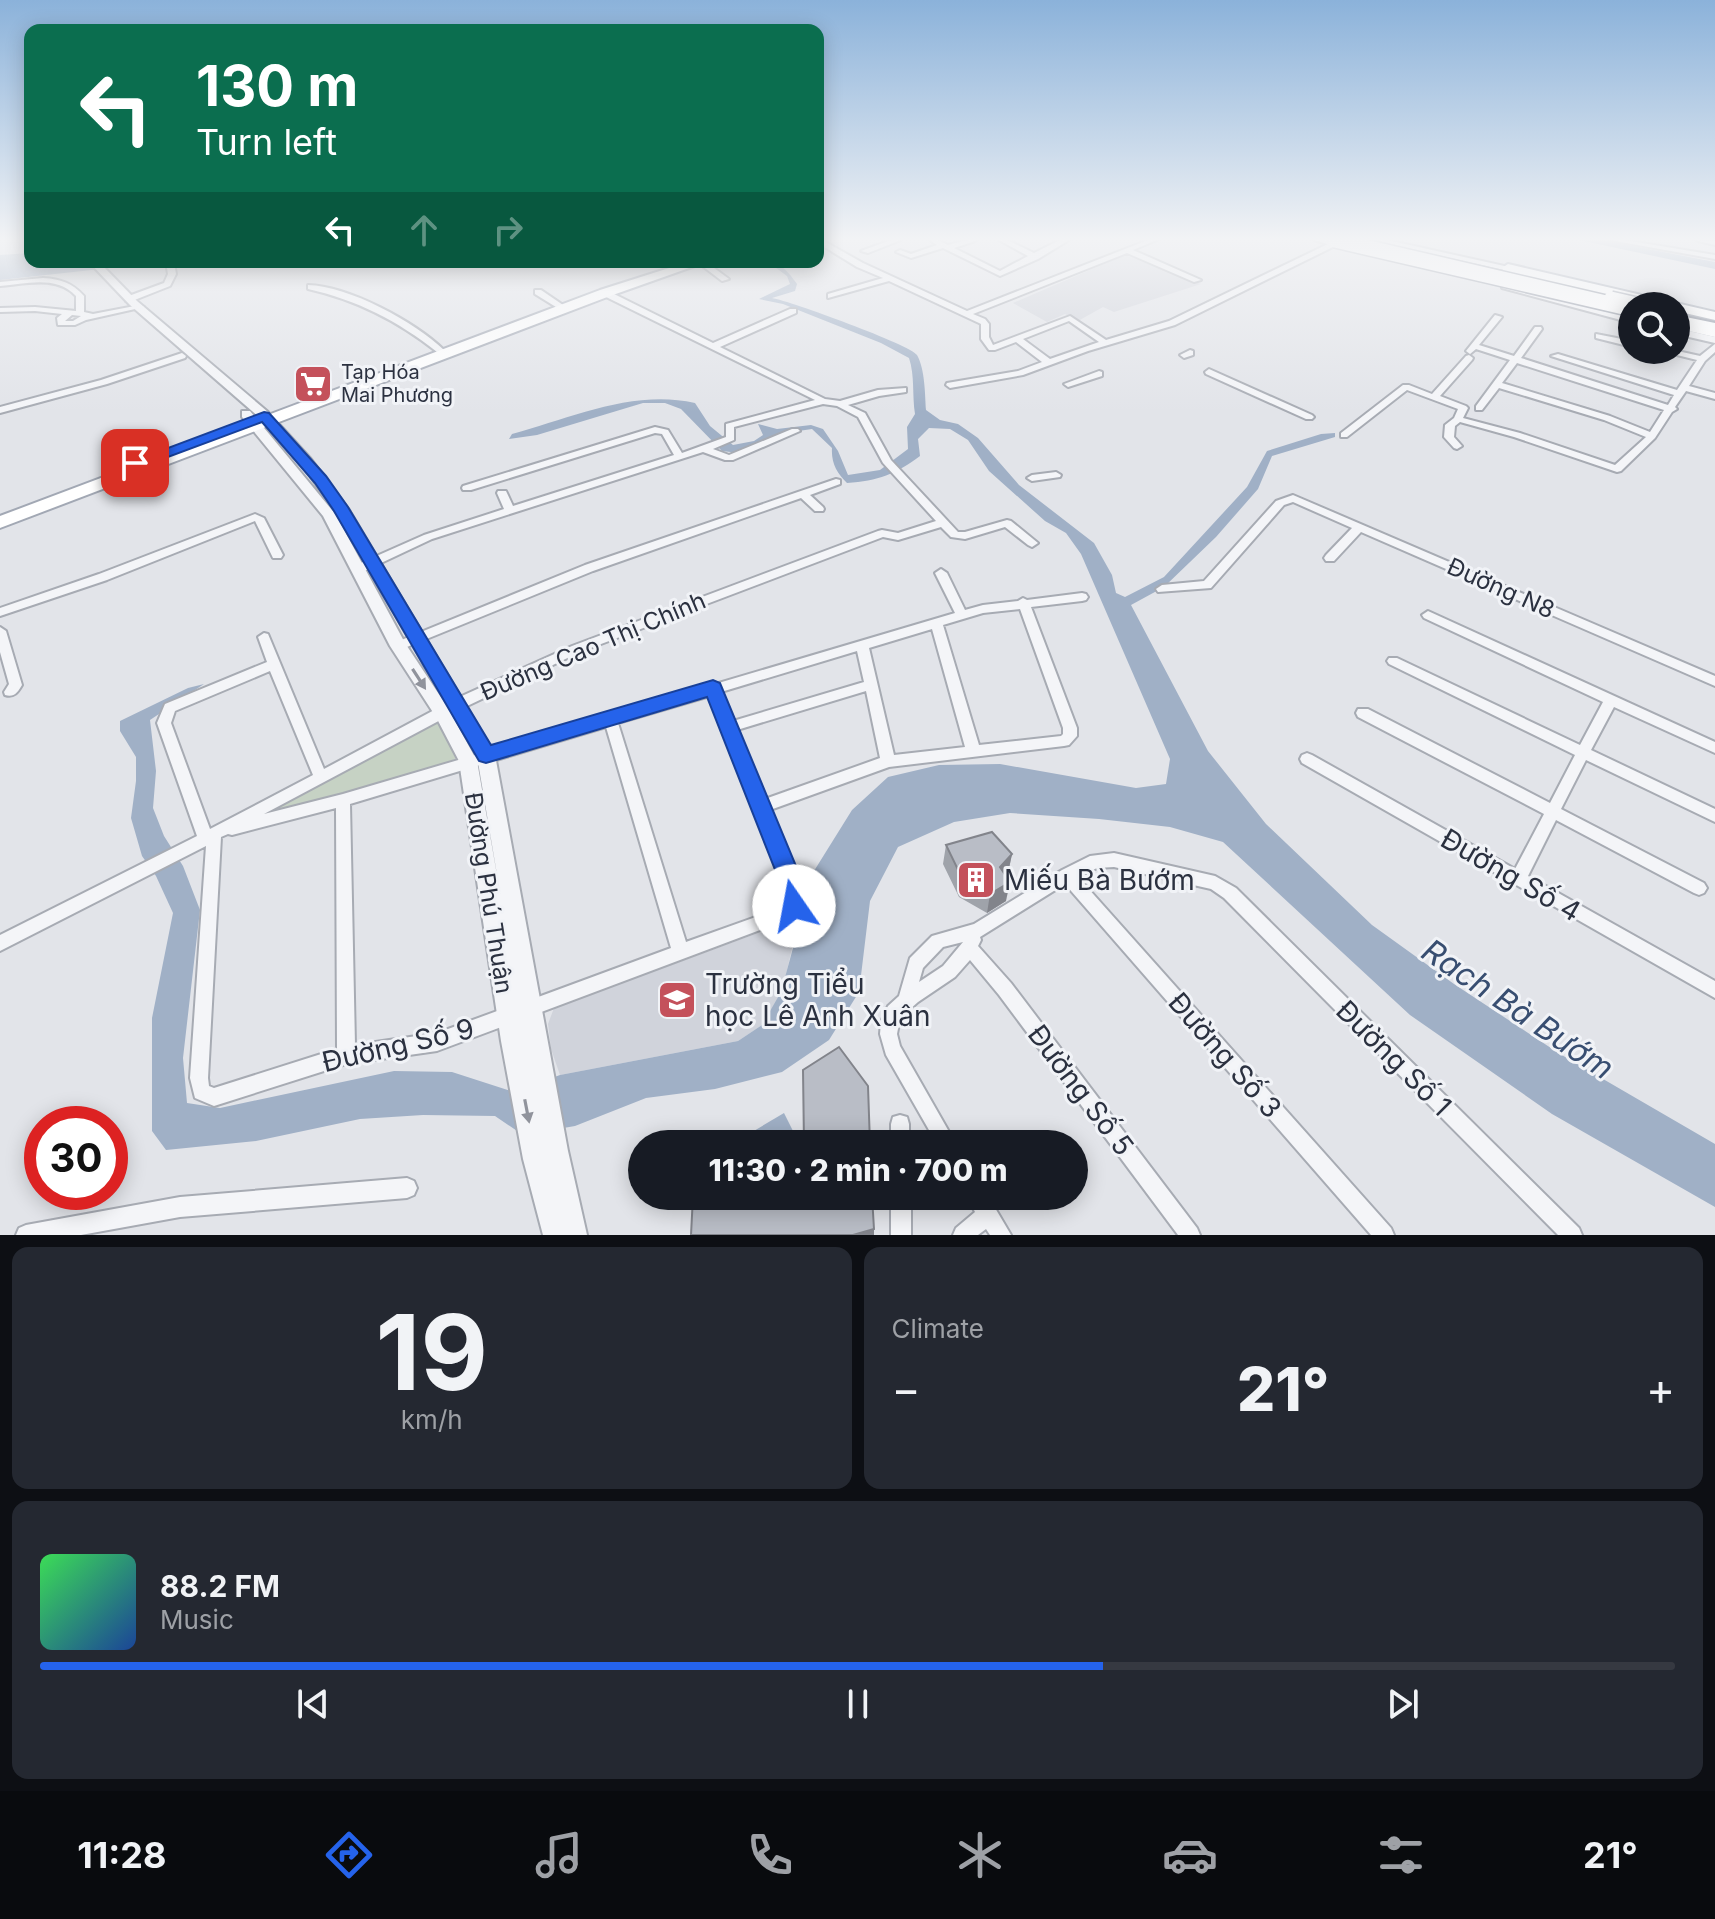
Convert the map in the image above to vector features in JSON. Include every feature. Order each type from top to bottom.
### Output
[{"type":"highway","points":[[1575,298],[1618,308]]},
{"type":"highway","points":[[1690,318],[1715,323]]},
{"type":"main road","points":[[444,351],[585,298]]},
{"type":"main road","points":[[0,522],[588,298]]},
{"type":"main road","points":[[1565,298],[1618,308]]},
{"type":"main road","points":[[0,513],[261,421]]},
{"type":"street","points":[[80,298],[85,314]]},
{"type":"street","name":"Đường Phú Thuận","points":[[122,298],[261,421],[416,638],[477,758],[532,1008],[529,1060],[556,1235]]},
{"type":"street","points":[[0,313],[85,314],[131,305],[144,298]]},
{"type":"street","points":[[347,298],[395,316],[444,351]]},
{"type":"street","points":[[547,298],[559,305]]},
{"type":"street","points":[[606,298],[714,346],[823,401],[840,404],[862,415],[887,461],[942,523],[959,536],[1007,523],[1032,543]]},
{"type":"street","points":[[930,298],[985,324],[982,333],[984,341],[992,348],[1070,318],[1105,343]]},
{"type":"street","points":[[966,314],[1008,298]]},
{"type":"street","points":[[950,385],[1020,373],[1172,323],[1222,298]]},
{"type":"street","points":[[1550,298],[1618,316]]},
{"type":"street","points":[[1620,298],[1715,323]]},
{"type":"street","name":"Đường Phú Thuận","points":[[131,305],[182,356],[261,421]]},
{"type":"street","points":[[714,346],[793,311]]},
{"type":"street","points":[[1433,398],[1498,317]]},
{"type":"street","points":[[1479,408],[1538,329]]},
{"type":"street","points":[[1690,334],[1715,340]]},
{"type":"street","points":[[1599,336],[1618,341]]},
{"type":"street","points":[[1018,339],[1048,362]]},
{"type":"street","points":[[1458,419],[1517,435],[1617,469],[1652,436],[1702,359],[1715,347]]},
{"type":"street","points":[[1471,352],[1515,359],[1672,409]]},
{"type":"street","points":[[0,410],[182,356]]},
{"type":"street","points":[[1555,356],[1683,391],[1715,396]]},
{"type":"street","points":[[1690,356],[1702,359]]},
{"type":"street","points":[[1209,372],[1309,417]]},
{"type":"street","points":[[1068,384],[1099,374]]},
{"type":"street","points":[[1496,384],[1607,418],[1652,436]]},
{"type":"street","points":[[1344,435],[1406,387],[1463,408],[1458,419],[1450,425],[1449,437],[1457,446]]},
{"type":"street","points":[[840,404],[878,393],[903,390]]},
{"type":"street","points":[[365,566],[428,537],[728,440],[733,437],[729,429],[732,425],[823,401]]},
{"type":"street","points":[[467,488],[655,430],[665,432],[680,457]]},
{"type":"street","points":[[706,448],[729,458],[795,431]]},
{"type":"street","points":[[1032,478],[1056,475]]},
{"type":"street","points":[[398,646],[589,568],[836,482]]},
{"type":"street","points":[[502,493],[510,511]]},
{"type":"street","points":[[804,495],[819,509]]},
{"type":"street","name":"Đường N8","points":[[1162,589],[1207,585],[1287,499],[1299,500],[1715,681]]},
{"type":"street","points":[[0,612],[103,577],[255,517],[259,518],[277,555]]},
{"type":"street","name":"Đường Cao Thị Chính","points":[[0,943],[214,835],[450,709],[576,649],[882,533],[898,537],[942,523]]},
{"type":"street","points":[[1330,558],[1360,526]]},
{"type":"street","name":"Đường Phú Thuận","points":[[365,566],[398,646],[450,709]]},
{"type":"street","points":[[941,573],[962,615]]},
{"type":"street","points":[[214,835],[343,800],[962,615],[1023,602],[1082,597]]},
{"type":"street","points":[[761,807],[888,761],[1064,741],[1070,736],[1070,728],[1023,602]]},
{"type":"street","points":[[1428,615],[1715,748]]},
{"type":"street","points":[[936,623],[973,749]]},
{"type":"street","points":[[0,631],[16,685],[10,692]]},
{"type":"street","points":[[264,637],[321,777]]},
{"type":"street","points":[[862,645],[888,761]]},
{"type":"street","points":[[1393,661],[1715,816]]},
{"type":"street","name":"Đường Số 9","points":[[274,664],[170,708],[165,715],[164,723],[214,835],[199,1078],[201,1092],[214,1097],[346,1055],[437,1042],[786,913],[794,906],[795,890],[713,688]]},
{"type":"street","points":[[729,727],[871,685]]},
{"type":"street","points":[[1518,879],[1611,699]]},
{"type":"street","points":[[1363,713],[1699,888]]},
{"type":"street","points":[[610,718],[681,953]]},
{"type":"street","name":"Đường Phú Thuận","points":[[477,758],[509,1016],[529,1060]]},
{"type":"street","name":"Đường Số 4","points":[[1307,759],[1715,990]]},
{"type":"street","points":[[343,800],[346,1055]]},
{"type":"street","name":"Đường Số 1","points":[[1067,875],[1105,859],[1215,883],[1230,893],[1572,1235]]},
{"type":"street","points":[[939,1130],[892,1049],[886,1034],[889,1019],[906,1001],[947,974],[974,938],[1067,875]]},
{"type":"street","name":"Đường Số 3","points":[[1067,875],[1384,1235]]},
{"type":"street","points":[[906,1001],[916,964],[929,948],[951,935],[974,938]]},
{"type":"street","name":"Đường Số 5","points":[[974,938],[1005,989],[1190,1235]]},
{"type":"street","points":[[900,1124],[900,1130]]},
{"type":"street","points":[[545,1155],[574,1235]]},
{"type":"street","points":[[26,1235],[180,1207],[407,1188]]},
{"type":"street","points":[[901,1210],[901,1235]]},
{"type":"street","points":[[986,1210],[1001,1235]]},
{"type":"street","points":[[963,1235],[988,1214]]},
{"type":"shaded area","points":[[1026,298],[1159,298],[1114,312],[1103,307],[1078,321],[1065,314],[1047,322],[1013,303]]},
{"type":"shaded area","name":"Trường Tiểu học Lê Anh Xuân","points":[[799,918],[782,992],[762,1025],[738,1041],[560,1075],[551,1049],[548,1024],[554,1008]]},
{"type":"green space","points":[[439,721],[459,756],[450,762],[289,811],[263,815]]},
{"type":"water","points":[[773,298],[824,315],[873,333],[917,355],[923,374],[926,410],[940,420],[958,424],[978,438],[1019,485],[1094,543],[1112,575],[1116,593],[1125,597],[1164,577],[1247,487],[1267,451],[1321,434],[1335,433],[1335,437],[1272,456],[1258,489],[1216,537],[1164,587],[1131,605],[1208,751],[1266,824],[1372,925],[1454,984],[1560,1054],[1715,1144],[1715,1207],[1552,1114],[1410,1015],[1223,842],[1170,827],[1010,813],[954,822],[898,847],[870,901],[859,992],[829,1040],[782,1072],[715,1089],[646,1098],[575,1126],[523,1135],[495,1116],[423,1115],[360,1119],[256,1141],[166,1150],[152,1131],[152,1018],[173,913],[156,876],[142,856],[131,818],[136,757],[120,731],[120,721],[188,688],[204,684],[150,720],[156,771],[153,808],[164,836],[183,866],[200,910],[183,1058],[187,1103],[220,1108],[394,1071],[452,1072],[514,1092],[560,1075],[738,1041],[762,1025],[781,992],[814,871],[852,810],[888,777],[939,765],[1000,764],[1136,788],[1166,784],[1170,759],[1081,554],[1066,533],[1045,521],[989,471],[968,440],[950,429],[929,428],[918,439],[920,456],[903,468],[877,478],[847,483],[835,467],[832,448],[812,429],[778,434],[739,453],[722,451],[681,409],[665,403],[643,403],[537,435],[509,439],[512,434],[602,407],[625,402],[672,400],[695,403],[710,426],[733,445],[754,441],[763,435],[758,424],[777,429],[811,425],[823,429],[838,451],[848,475],[880,470],[908,449],[907,427],[915,414],[909,358],[881,343],[783,304],[759,299]]},
{"type":"water","points":[[784,1113],[792,1130],[755,1130]]},
{"type":"building","points":[[992,832],[1012,854],[1000,867],[1010,882],[990,894],[962,878],[946,845]]},
{"type":"building","points":[[839,1047],[868,1086],[870,1130],[804,1130],[803,1070]]},
{"type":"building","points":[[692,1210],[873,1210],[874,1229],[853,1235],[691,1235]]},
{"type":"place","name":"Tạp Hóa Mai Phương","points":[[313,384]]},
{"type":"place","name":"Miếu Bà Bướm","points":[[976,880]]},
{"type":"place","name":"Trường Tiểu học Lê Anh Xuân","points":[[677,1000]]},
{"type":"route","points":[[135,463],[264,416],[320,479],[342,510],[486,755],[713,688],[795,890],[794,906]]},
{"type":"water label","name":"Rạch Bà Bướm","points":[[1518,1009]]}]
